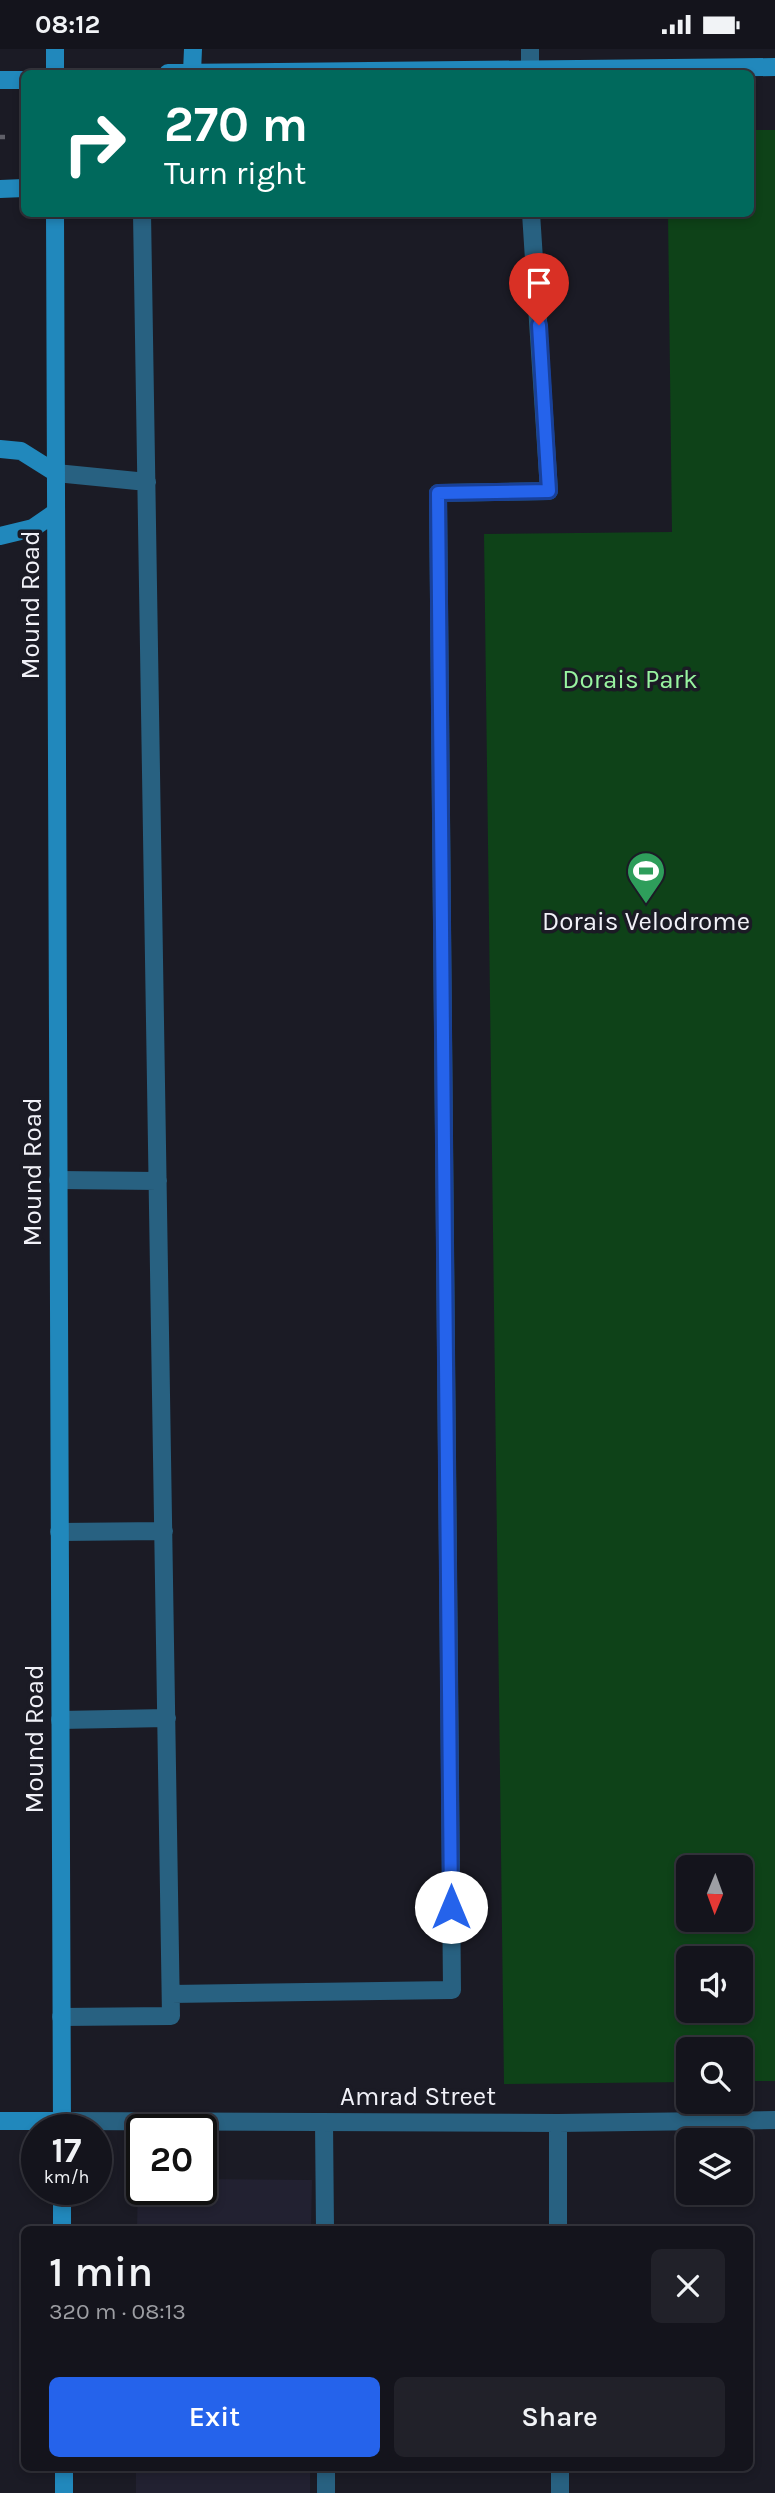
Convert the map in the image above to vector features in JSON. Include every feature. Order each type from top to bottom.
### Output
[{"type":"main road","points":[[55,49],[55,70]]},
{"type":"main road","points":[[192,70],[193,49]]},
{"type":"main road","points":[[591,70],[775,67]]},
{"type":"main road","points":[[0,80],[21,80]]},
{"type":"main road","points":[[0,188],[21,188]]},
{"type":"main road","name":"Mound Road","points":[[55,217],[62,2114]]},
{"type":"main road","points":[[0,449],[21,451],[56,473]]},
{"type":"main road","points":[[0,536],[33,528],[56,512]]},
{"type":"main road","points":[[0,2121],[21,2123]]},
{"type":"main road","points":[[62,2205],[62,2226]]},
{"type":"main road","points":[[64,2471],[64,2493]]},
{"type":"street","points":[[530,49],[530,70]]},
{"type":"street","points":[[61,2017],[172,2016],[142,217]]},
{"type":"street","points":[[171,1994],[452,1990],[438,493],[549,491],[531,217]]},
{"type":"street","points":[[56,473],[146,482]]},
{"type":"street","points":[[58,1180],[158,1181]]},
{"type":"street","points":[[59,1532],[164,1531]]},
{"type":"street","points":[[60,1720],[167,1717]]},
{"type":"street","name":"Amrad Street","points":[[112,2125],[775,2120]]},
{"type":"street","points":[[324,2122],[325,2226]]},
{"type":"street","points":[[558,2123],[558,2226]]},
{"type":"street","points":[[326,2471],[326,2493]]},
{"type":"street","points":[[559,2471],[560,2493]]},
{"type":"path","points":[[0,137],[8,137]]},
{"type":"shaded area","points":[[217,2179],[312,2180],[311,2226],[137,2226],[137,2205],[217,2205]]},
{"type":"shaded area","points":[[136,2471],[310,2471],[310,2493],[136,2493]]},
{"type":"green space","name":"Dorais Park","points":[[754,130],[775,130],[775,2081],[753,2081],[753,2037],[676,2037],[676,2082],[504,2084],[484,534],[672,532],[668,217],[754,217]]},
{"type":"place","name":"Dorais Velodrome","points":[[646,905]]},
{"type":"route","points":[[451,1907],[438,493],[549,491],[539,325]]}]
